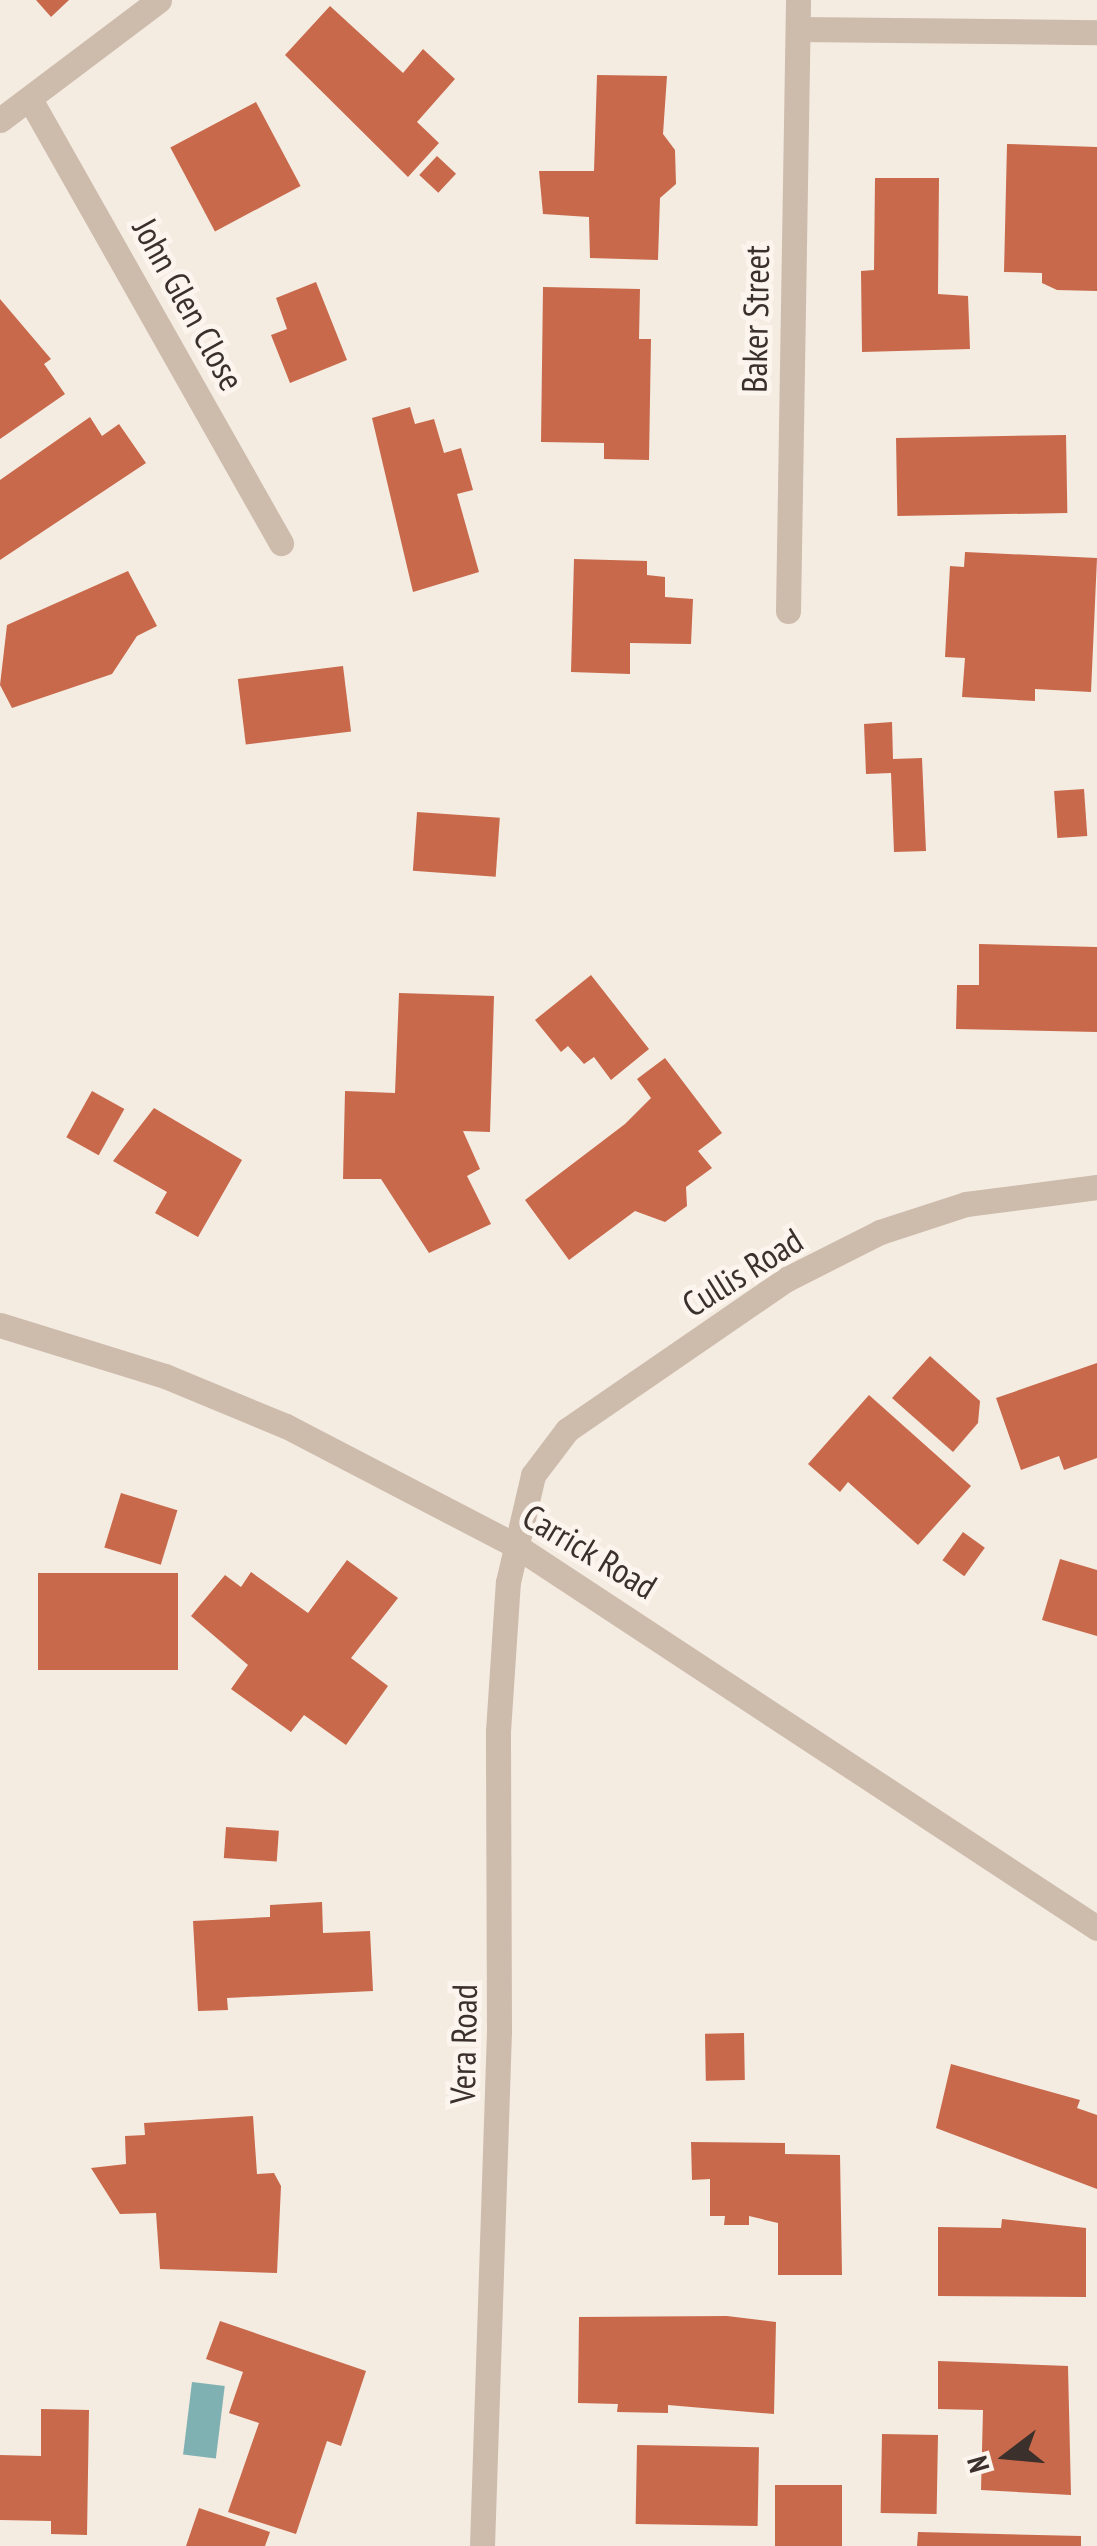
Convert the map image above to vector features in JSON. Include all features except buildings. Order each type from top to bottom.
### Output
[{"type":"street","points":[[0,120],[31,102],[158,0]]},
{"type":"street","name":"Baker Street","points":[[788,611],[798,0]]},
{"type":"street","points":[[798,29],[1097,32]]},
{"type":"street","name":"John Glen Close","points":[[31,102],[281,543]]},
{"type":"street","name":"Cullis Road","points":[[513,1544],[533,1476],[567,1430],[787,1279],[880,1232],[966,1204],[1097,1188]]},
{"type":"street","name":"Carrick Road","points":[[0,1326],[165,1376],[286,1426],[513,1544],[1097,1928]]},
{"type":"street","name":"Vera Road","points":[[482,2546],[499,2032],[498,1731],[513,1544]]},
{"type":"water","points":[[192,2382],[225,2386],[216,2458],[183,2454]]}]
